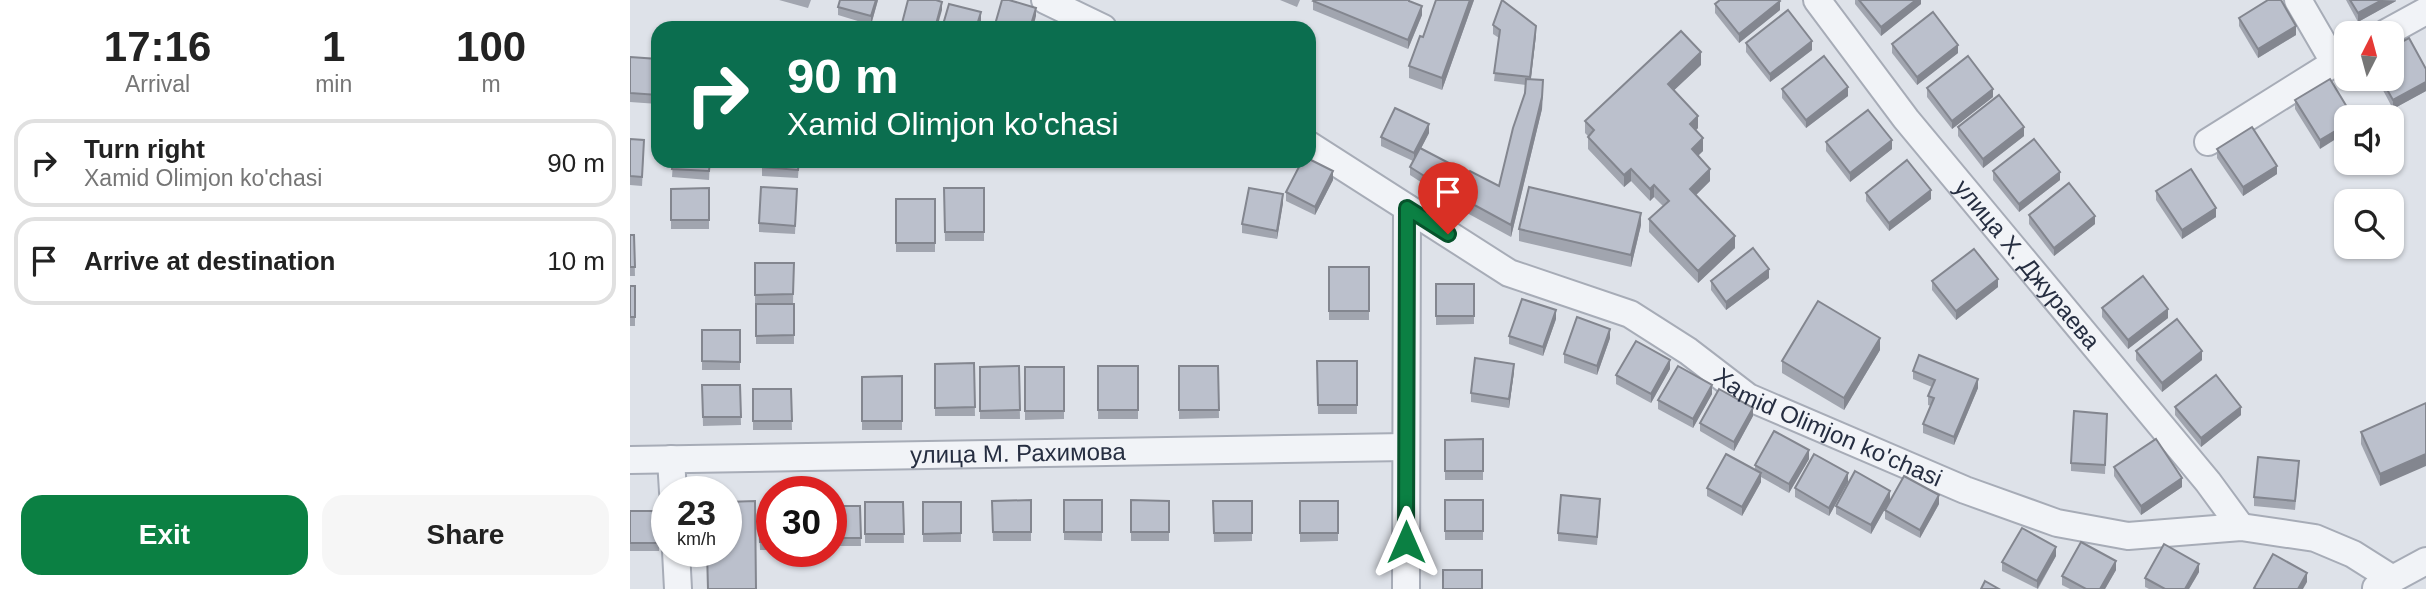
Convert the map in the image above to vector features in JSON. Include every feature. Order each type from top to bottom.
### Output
[{"type":"street","points":[[1045,0],[1088,21]]},
{"type":"street","name":"улица Х. Джураева","points":[[1816,0],[1906,119],[2208,482],[2241,527]]},
{"type":"street","points":[[2298,0],[2334,50]]},
{"type":"street","points":[[2404,23],[2426,11]]},
{"type":"street","points":[[2208,142],[2334,62]]},
{"type":"street","name":"Xamid Olimjon ko'chasi","points":[[1316,150],[1509,273],[1630,314],[1688,351],[1748,397],[1965,490],[2057,523],[2128,536],[2241,527],[2315,538],[2353,554],[2383,584]]},
{"type":"street","points":[[1406,589],[1407,208]]},
{"type":"street","name":"улица М. Рахимова","points":[[630,460],[1405,447]]},
{"type":"street","points":[[671,459],[672,476]]},
{"type":"street","points":[[2383,584],[2426,561]]},
{"type":"street","points":[[677,567],[678,589]]},
{"type":"building","points":[[840,0],[876,0],[871,16],[838,7]]},
{"type":"building","points":[[908,0],[942,2],[937,21],[903,21]]},
{"type":"building","points":[[1002,0],[1036,8],[1032,21],[996,21]]},
{"type":"building","points":[[1314,0],[1409,0],[1422,6],[1408,40]]},
{"type":"building","points":[[1436,0],[1470,0],[1442,78],[1409,66]]},
{"type":"building","points":[[1502,0],[1536,26],[1530,77],[1494,73],[1500,30],[1493,25]]},
{"type":"building","points":[[1720,0],[1780,1],[1739,34],[1715,4]]},
{"type":"building","points":[[1859,0],[1916,0],[1881,27]]},
{"type":"building","points":[[2268,0],[2281,0],[2296,26],[2258,49],[2239,18]]},
{"type":"building","points":[[2350,0],[2382,0],[2358,13]]},
{"type":"building","points":[[949,4],[981,12],[978,21],[944,21]]},
{"type":"building","points":[[1788,10],[1812,41],[1770,74],[1746,43]]},
{"type":"building","points":[[1933,12],[1958,45],[1917,77],[1892,44]]},
{"type":"building","points":[[1681,31],[1701,52],[1668,84],[1698,116],[1690,124],[1703,138],[1692,149],[1710,169],[1690,189],[1735,236],[1698,271],[1649,219],[1669,201],[1654,185],[1650,189],[1631,169],[1624,175],[1588,137],[1594,130],[1585,121]]},
{"type":"building","points":[[2409,38],[2426,69],[2426,82],[2393,100],[2388,91],[2404,91],[2404,41]]},
{"type":"building","points":[[1824,56],[1848,87],[1806,120],[1782,89]]},
{"type":"building","points":[[1968,56],[1993,89],[1952,121],[1927,88]]},
{"type":"building","points":[[630,57],[651,58],[651,94],[630,93]]},
{"type":"building","points":[[1526,79],[1543,80],[1542,97],[1511,225],[1456,195],[1470,171],[1499,186],[1513,128],[1525,93]]},
{"type":"building","points":[[2330,79],[2334,91],[2337,91],[2346,105],[2334,105],[2334,132],[2320,140],[2295,100]]},
{"type":"building","points":[[1999,95],[2024,127],[1983,159],[1958,127]]},
{"type":"building","points":[[1395,108],[1429,124],[1414,153],[1381,137]]},
{"type":"building","points":[[1868,110],[1892,140],[1850,173],[1826,142]]},
{"type":"building","points":[[2252,127],[2277,166],[2243,187],[2217,149]]},
{"type":"building","points":[[630,139],[644,140],[642,177],[630,176]]},
{"type":"building","points":[[2034,139],[2060,172],[2019,204],[1993,171]]},
{"type":"building","points":[[1420,148],[1468,173],[1456,196],[1410,167]]},
{"type":"building","points":[[1907,160],[1931,190],[1889,223],[1866,193]]},
{"type":"building","points":[[1316,162],[1333,171],[1315,207],[1286,192],[1298,168],[1316,168]]},
{"type":"building","points":[[672,168],[709,168],[709,171]]},
{"type":"building","points":[[2191,169],[2216,208],[2182,230],[2156,191]]},
{"type":"building","points":[[2069,183],[2095,216],[2054,248],[2029,215]]},
{"type":"building","points":[[761,187],[797,189],[795,226],[759,223]]},
{"type":"building","points":[[1529,187],[1641,213],[1631,255],[1519,229]]},
{"type":"building","points":[[709,188],[709,220],[671,220],[671,189]]},
{"type":"building","points":[[944,188],[984,188],[984,232],[945,232]]},
{"type":"building","points":[[1249,188],[1283,194],[1277,231],[1242,224]]},
{"type":"building","points":[[896,199],[935,199],[935,243],[896,243]]},
{"type":"building","points":[[630,235],[634,235],[635,267],[630,267]]},
{"type":"building","points":[[1753,248],[1769,269],[1726,302],[1711,281]]},
{"type":"building","points":[[1974,249],[1998,279],[1956,311],[1932,281]]},
{"type":"building","points":[[755,263],[794,263],[793,294],[755,295]]},
{"type":"building","points":[[1329,267],[1369,267],[1369,311],[1329,311]]},
{"type":"building","points":[[2143,276],[2168,309],[2128,340],[2102,308]]},
{"type":"building","points":[[1436,284],[1474,284],[1474,316],[1436,316]]},
{"type":"building","points":[[630,286],[635,286],[635,317],[630,317]]},
{"type":"building","points":[[1522,299],[1556,310],[1543,347],[1509,336]]},
{"type":"building","points":[[1818,301],[1880,338],[1844,398],[1782,361]]},
{"type":"building","points":[[756,304],[794,304],[794,335],[756,336]]},
{"type":"building","points":[[1577,317],[1610,329],[1597,366],[1564,354]]},
{"type":"building","points":[[2177,319],[2202,351],[2162,383],[2136,351]]},
{"type":"building","points":[[702,330],[740,330],[740,362],[702,361]]},
{"type":"building","points":[[1636,341],[1670,360],[1651,394],[1616,375]]},
{"type":"building","points":[[1919,355],[1978,379],[1954,437],[1923,424],[1934,398],[1928,396],[1935,380],[1913,371]]},
{"type":"building","points":[[1475,358],[1514,364],[1509,399],[1471,393]]},
{"type":"building","points":[[1317,361],[1357,361],[1357,405],[1318,405]]},
{"type":"building","points":[[974,363],[975,407],[935,408],[935,364]]},
{"type":"building","points":[[1019,366],[1020,410],[980,411],[980,367]]},
{"type":"building","points":[[1098,366],[1138,366],[1138,410],[1098,410]]},
{"type":"building","points":[[1179,366],[1218,366],[1219,410],[1179,410]]},
{"type":"building","points":[[1678,366],[1712,385],[1693,419],[1658,400]]},
{"type":"building","points":[[1025,367],[1064,367],[1064,411],[1025,411]]},
{"type":"building","points":[[2216,375],[2241,407],[2201,438],[2175,407]]},
{"type":"building","points":[[902,376],[902,421],[862,421],[862,377]]},
{"type":"building","points":[[702,385],[740,385],[741,417],[703,417]]},
{"type":"building","points":[[753,389],[791,389],[792,421],[753,421]]},
{"type":"building","points":[[1719,389],[1753,408],[1734,442],[1700,423]]},
{"type":"building","points":[[2426,403],[2426,454],[2380,474],[2361,432]]},
{"type":"building","points":[[2074,411],[2107,414],[2105,465],[2071,463]]},
{"type":"building","points":[[1774,431],[1809,450],[1789,484],[1755,465]]},
{"type":"building","points":[[1483,439],[1483,471],[1445,471],[1445,440]]},
{"type":"building","points":[[2156,439],[2182,478],[2141,506],[2114,467]]},
{"type":"building","points":[[1726,454],[1761,473],[1742,507],[1707,488]]},
{"type":"building","points":[[1814,454],[1848,473],[1829,508],[1795,488]]},
{"type":"building","points":[[2258,457],[2299,461],[2295,501],[2254,497]]},
{"type":"building","points":[[1855,471],[1890,491],[1871,525],[1836,506]]},
{"type":"building","points":[[1904,476],[1939,495],[1920,530],[1885,510]]},
{"type":"building","points":[[1561,495],[1600,499],[1597,537],[1558,533]]},
{"type":"building","points":[[1031,500],[1031,532],[993,532],[992,501]]},
{"type":"building","points":[[1064,500],[1102,500],[1102,532],[1064,532]]},
{"type":"building","points":[[1131,500],[1169,501],[1169,532],[1131,532]]},
{"type":"building","points":[[1445,500],[1483,500],[1483,531],[1445,531]]},
{"type":"building","points":[[742,501],[755,501],[756,589],[708,589],[707,567],[742,567]]},
{"type":"building","points":[[1213,501],[1252,501],[1252,533],[1214,533]]},
{"type":"building","points":[[1300,501],[1338,501],[1338,533],[1300,533]]},
{"type":"building","points":[[865,502],[903,502],[904,534],[865,534]]},
{"type":"building","points":[[923,502],[961,502],[961,533],[923,534]]},
{"type":"building","points":[[847,506],[860,506],[861,538],[847,538]]},
{"type":"building","points":[[630,511],[651,511],[651,543],[630,543]]},
{"type":"building","points":[[2022,528],[2056,547],[2037,581],[2002,562]]},
{"type":"building","points":[[2081,542],[2116,561],[2100,589],[2086,589],[2062,576]]},
{"type":"building","points":[[2164,544],[2199,564],[2185,589],[2165,589],[2145,578]]},
{"type":"building","points":[[2273,554],[2307,573],[2298,589],[2254,588]]},
{"type":"building","points":[[1443,570],[1482,570],[1482,589],[1443,589]]},
{"type":"building","points":[[1985,581],[1999,589],[1981,589]]},
{"type":"route","points":[[1406,542],[1407,208],[1448,234]]}]
